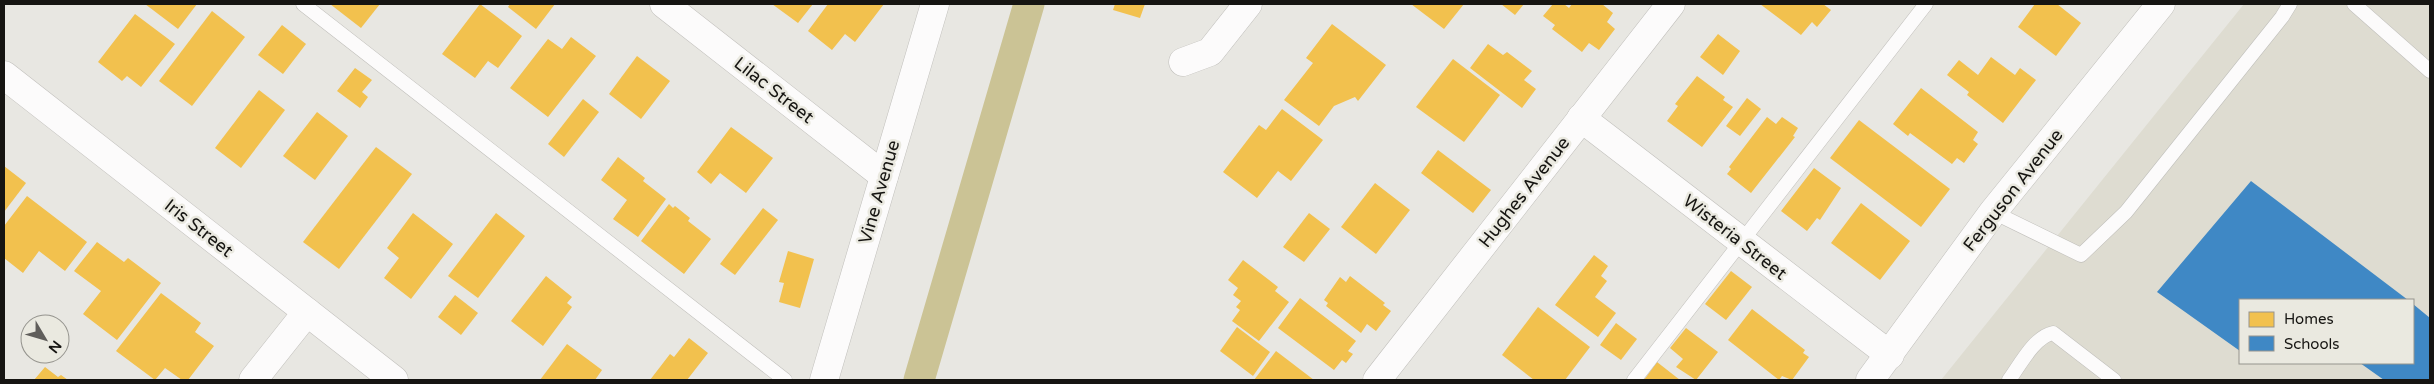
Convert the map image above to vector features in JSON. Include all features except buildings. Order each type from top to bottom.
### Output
[{"type":"street","name":"Lilac Street","points":[[664,4],[884,176]]},
{"type":"street","name":"Vine Avenue","points":[[824,380],[934,4]]},
{"type":"street","points":[[1183,62],[1210,52],[1248,4]]},
{"type":"street","name":"Hughes Avenue","points":[[1377,380],[1671,4]]},
{"type":"street","name":"Ferguson Avenue","points":[[1870,380],[1993,212],[2161,4]]},
{"type":"street","name":"Iris Street","points":[[4,75],[394,380]]},
{"type":"street","name":"Wisteria Street","points":[[1581,118],[1890,355]]},
{"type":"street","points":[[253,380],[307,312]]},
{"type":"lane","points":[[303,4],[785,380]]},
{"type":"lane","points":[[1634,380],[1926,4]]},
{"type":"lane","points":[[1993,212],[2081,254],[2126,212],[2282,17],[2290,4]]},
{"type":"lane","points":[[2354,4],[2430,71]]},
{"type":"lane","points":[[2009,380],[2040,340],[2046,335],[2053,333],[2114,380]]},
{"type":"shaded area","points":[[2244,4],[2430,4],[2430,380],[1941,380]]},
{"type":"waterway","points":[[919,380],[1029,4]]}]
